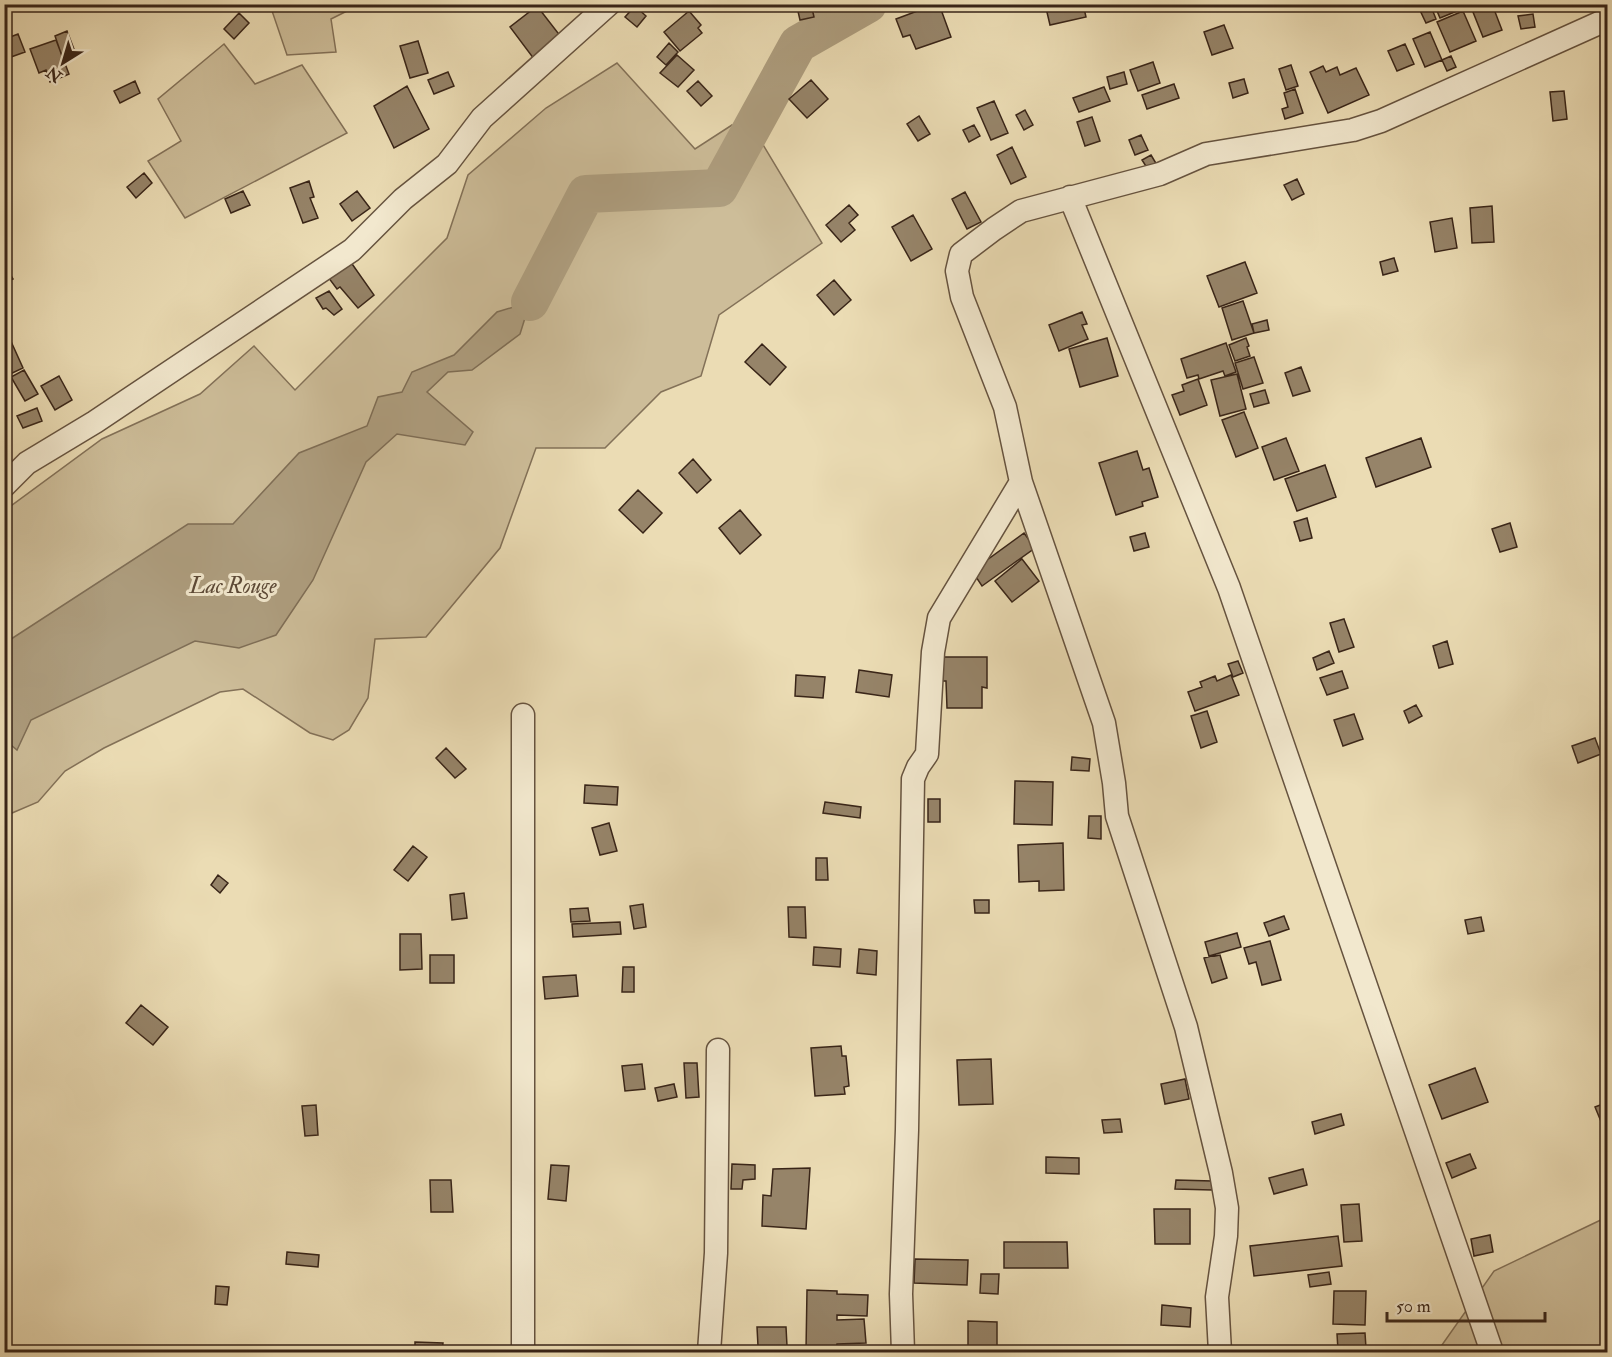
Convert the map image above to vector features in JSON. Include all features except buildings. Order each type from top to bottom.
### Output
[{"type":"street","points":[[4,486],[27,463],[94,422],[352,250],[403,199],[447,164],[482,118],[609,4]]},
{"type":"street","points":[[1220,1353],[1217,1297],[1226,1236],[1227,1208],[1221,1173],[1186,1027],[1117,816],[1104,723],[1021,482],[1005,407],[962,297],[957,271],[961,254],[1021,211],[1160,174],[1206,154],[1353,130],[1381,121],[1608,19]]},
{"type":"street","points":[[1070,197],[1229,588],[1492,1353]]},
{"type":"street","points":[[903,1353],[901,1294],[913,779],[927,754],[933,652],[939,618],[1021,482]]},
{"type":"street","points":[[523,715],[523,1353]]},
{"type":"street","points":[[709,1353],[716,1253],[718,1050]]},
{"type":"shaded area","points":[[270,4],[359,5],[331,19],[336,52],[287,55]]},
{"type":"shaded area","points":[[224,44],[255,84],[302,65],[347,133],[185,218],[148,161],[181,141],[158,99]]},
{"type":"shaded area","points":[[617,63],[695,149],[732,125],[762,143],[822,243],[719,315],[701,376],[661,392],[605,448],[536,448],[500,548],[426,637],[375,639],[368,698],[349,730],[333,740],[310,733],[243,689],[220,692],[104,748],[65,771],[38,802],[5,816],[4,511],[102,439],[200,394],[254,346],[295,390],[447,238],[468,175],[546,108]]},
{"type":"shaded area","points":[[1607,1217],[1607,1352],[1437,1352],[1494,1271]]},
{"type":"water","name":"Lac Rouge","points":[[530,302],[520,334],[472,370],[448,372],[427,392],[473,432],[465,445],[397,434],[366,462],[313,580],[276,635],[239,648],[195,641],[31,720],[17,750],[5,740],[4,680],[8,641],[188,524],[233,524],[299,453],[367,426],[378,397],[402,392],[412,372],[454,355],[497,312]]},
{"type":"waterway","points":[[530,302],[586,194],[719,188],[798,44],[868,4]]}]
